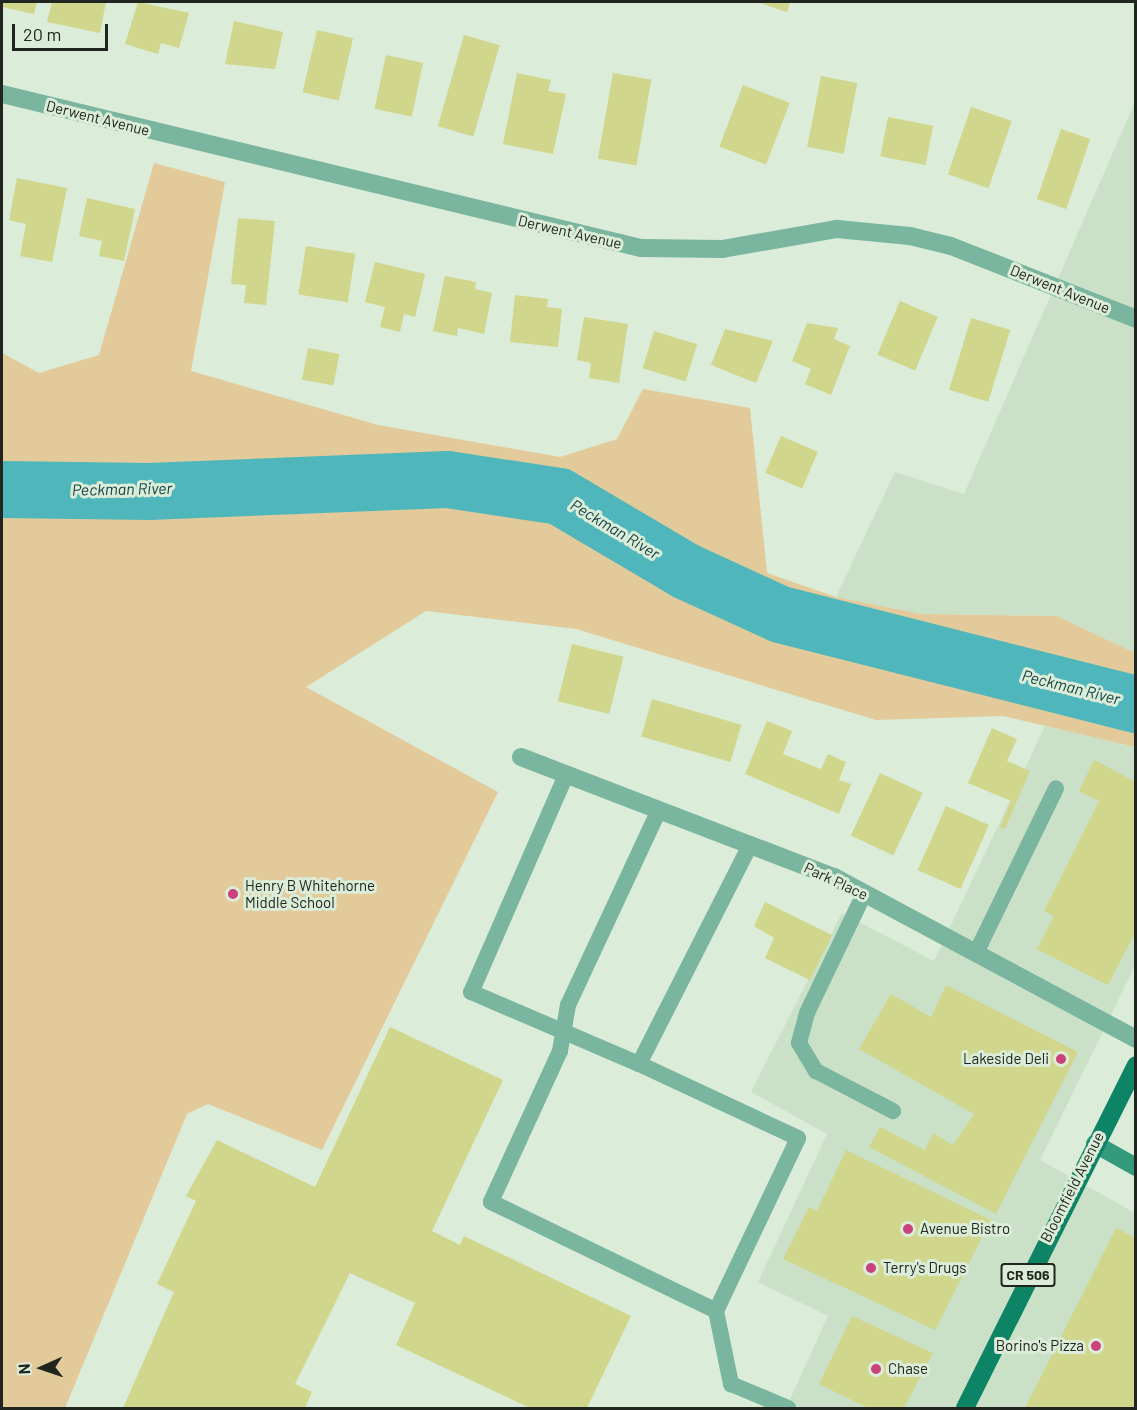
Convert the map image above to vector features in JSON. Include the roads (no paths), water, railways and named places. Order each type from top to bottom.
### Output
[{"type":"main road","name":"Bloomfield Avenue","points":[[965,1408],[1136,1065]]},
{"type":"main road","points":[[1095,1144],[1136,1167]]},
{"type":"street","name":"Derwent Avenue","points":[[2,94],[641,248],[722,249],[837,230],[910,236],[951,246],[1136,319]]},
{"type":"street","name":"Park Place","points":[[521,757],[750,845],[864,894],[1136,1039]]},
{"type":"lane","points":[[566,775],[471,992],[639,1064],[798,1138],[716,1311],[731,1384],[788,1408]]},
{"type":"lane","points":[[976,953],[1056,788]]},
{"type":"lane","points":[[659,810],[568,1005],[560,1051],[491,1202],[716,1311]]},
{"type":"lane","points":[[639,1064],[750,845]]},
{"type":"lane","points":[[864,894],[807,1012],[799,1043],[816,1071],[893,1111]]},
{"type":"waterway","name":"Peckman River","points":[[2,489],[148,491],[447,479],[559,496],[686,571],[780,614],[1136,704]]},
{"type":"place","name":"Henry B Whitehorne Middle School","points":[[233,894]]},
{"type":"place","name":"Lakeside Deli","points":[[1061,1059]]},
{"type":"place","name":"Avenue Bistro","points":[[908,1229]]},
{"type":"place","name":"Terry's Drugs","points":[[871,1268]]},
{"type":"place","name":"Borino's Pizza","points":[[1096,1346]]},
{"type":"place","name":"Chase","points":[[876,1369]]}]
